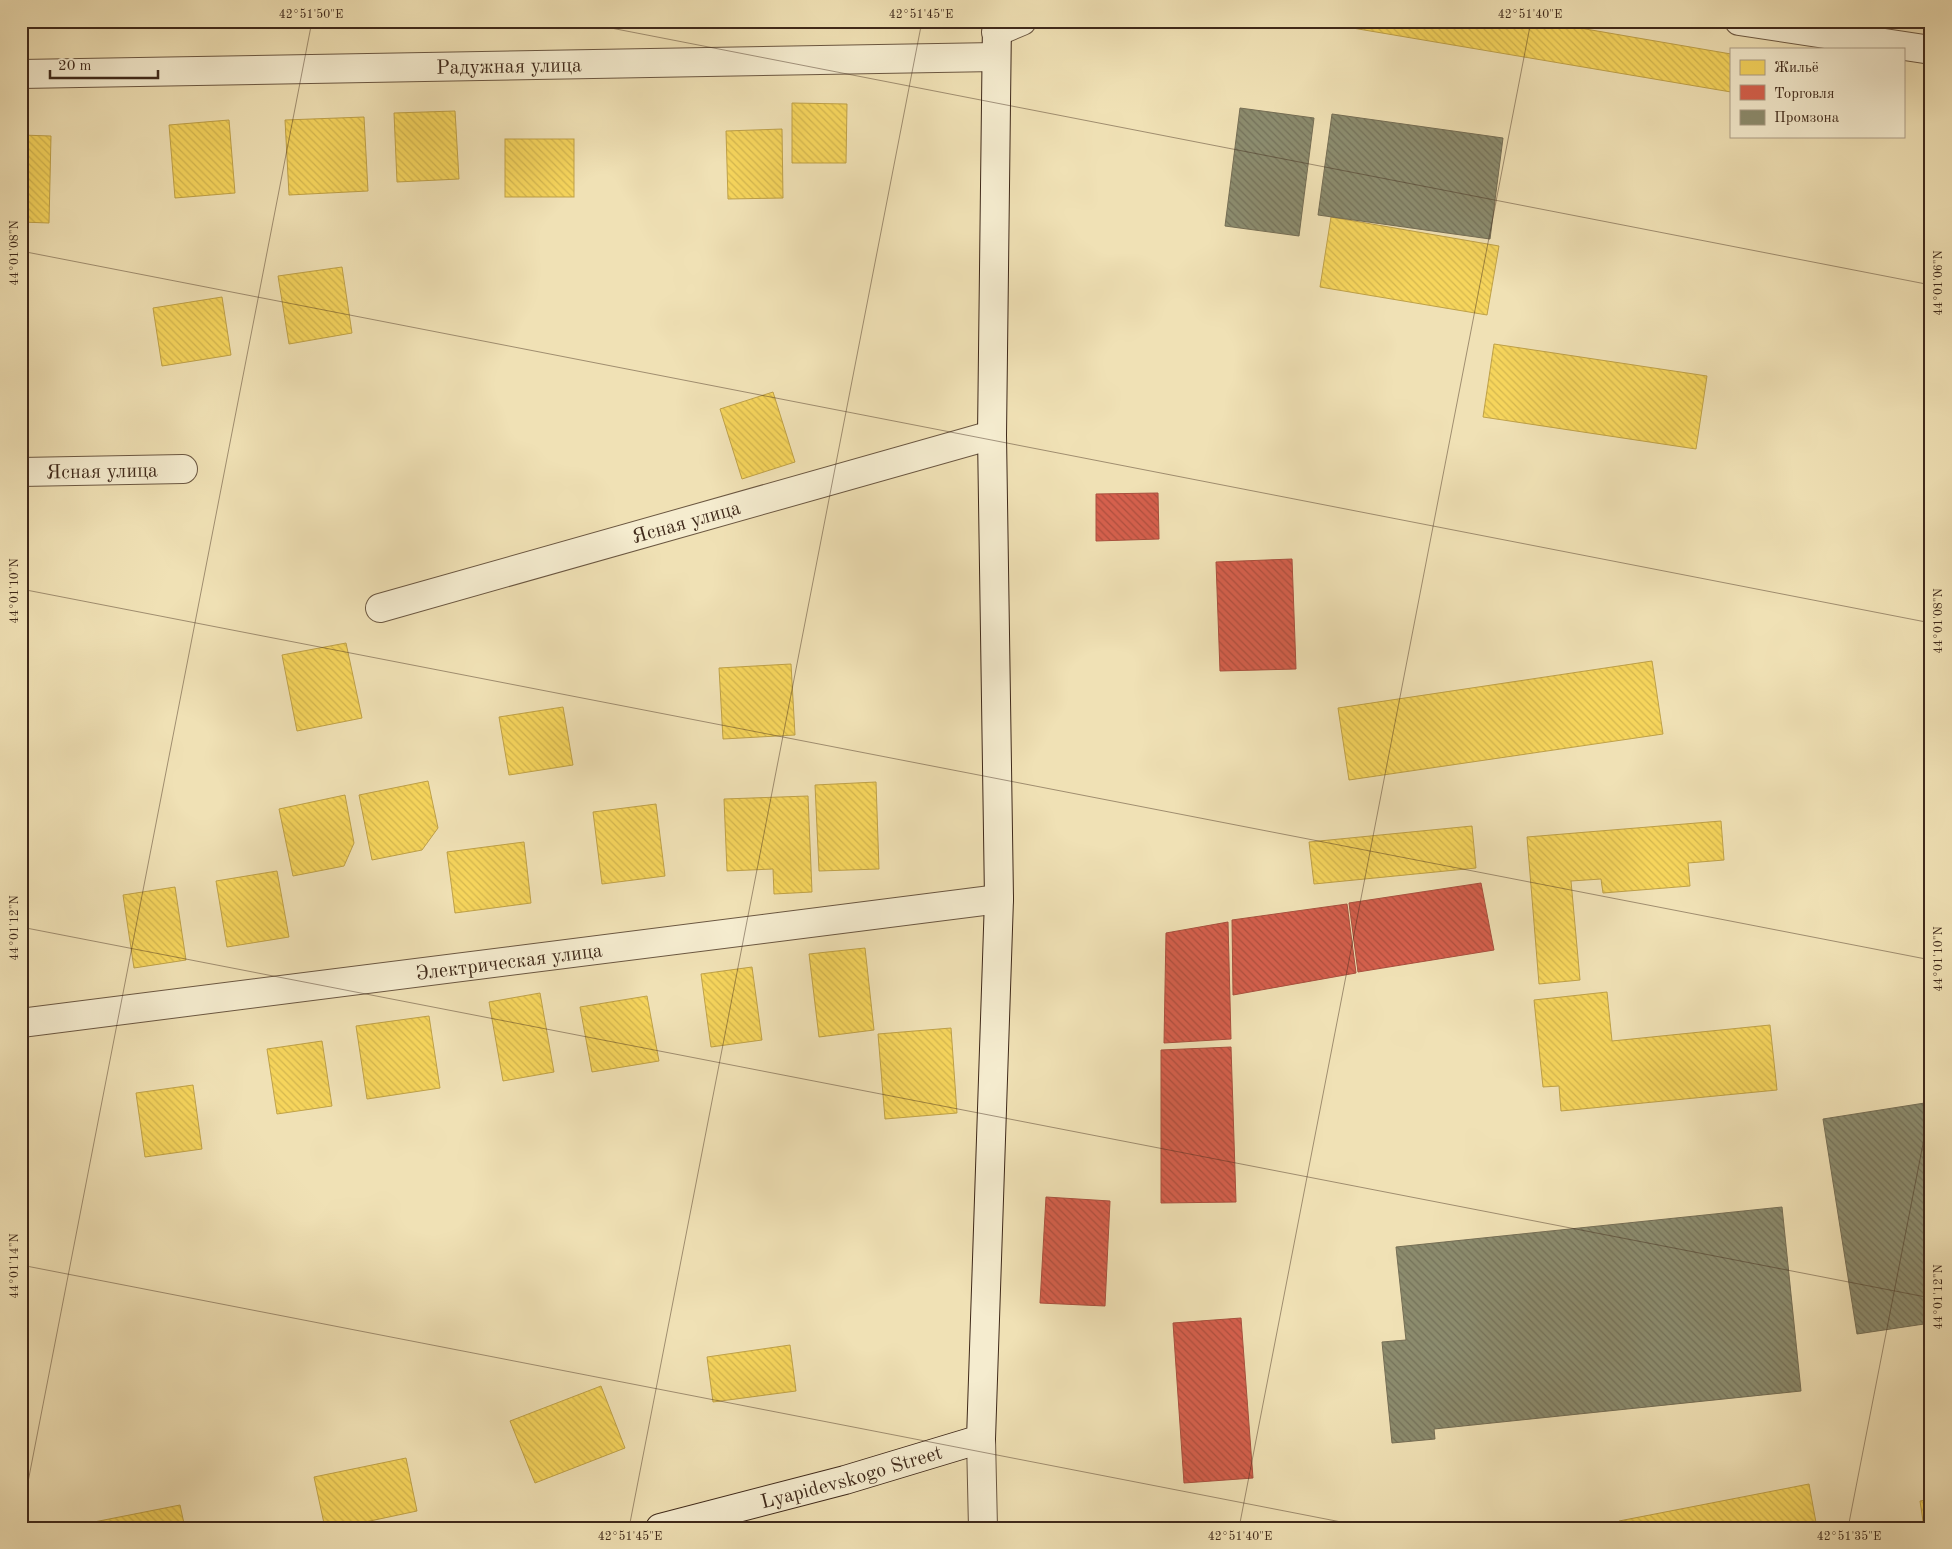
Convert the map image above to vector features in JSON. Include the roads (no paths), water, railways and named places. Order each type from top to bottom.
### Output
[{"type":"street","name":"Радужная улица","points":[[21,74],[996,37],[1022,21]]},
{"type":"street","points":[[1739,21],[1931,50]]},
{"type":"street","points":[[983,1528],[981,1439],[999,899],[992,435],[996,37]]},
{"type":"street","name":"Ясная улица","points":[[380,608],[992,435]]},
{"type":"street","name":"Ясная улица","points":[[21,472],[184,469]]},
{"type":"street","name":"Электрическая улица","points":[[21,1023],[999,899]]},
{"type":"street","name":"Lyapidevskogo Street","points":[[660,1528],[846,1480],[981,1439]]}]
